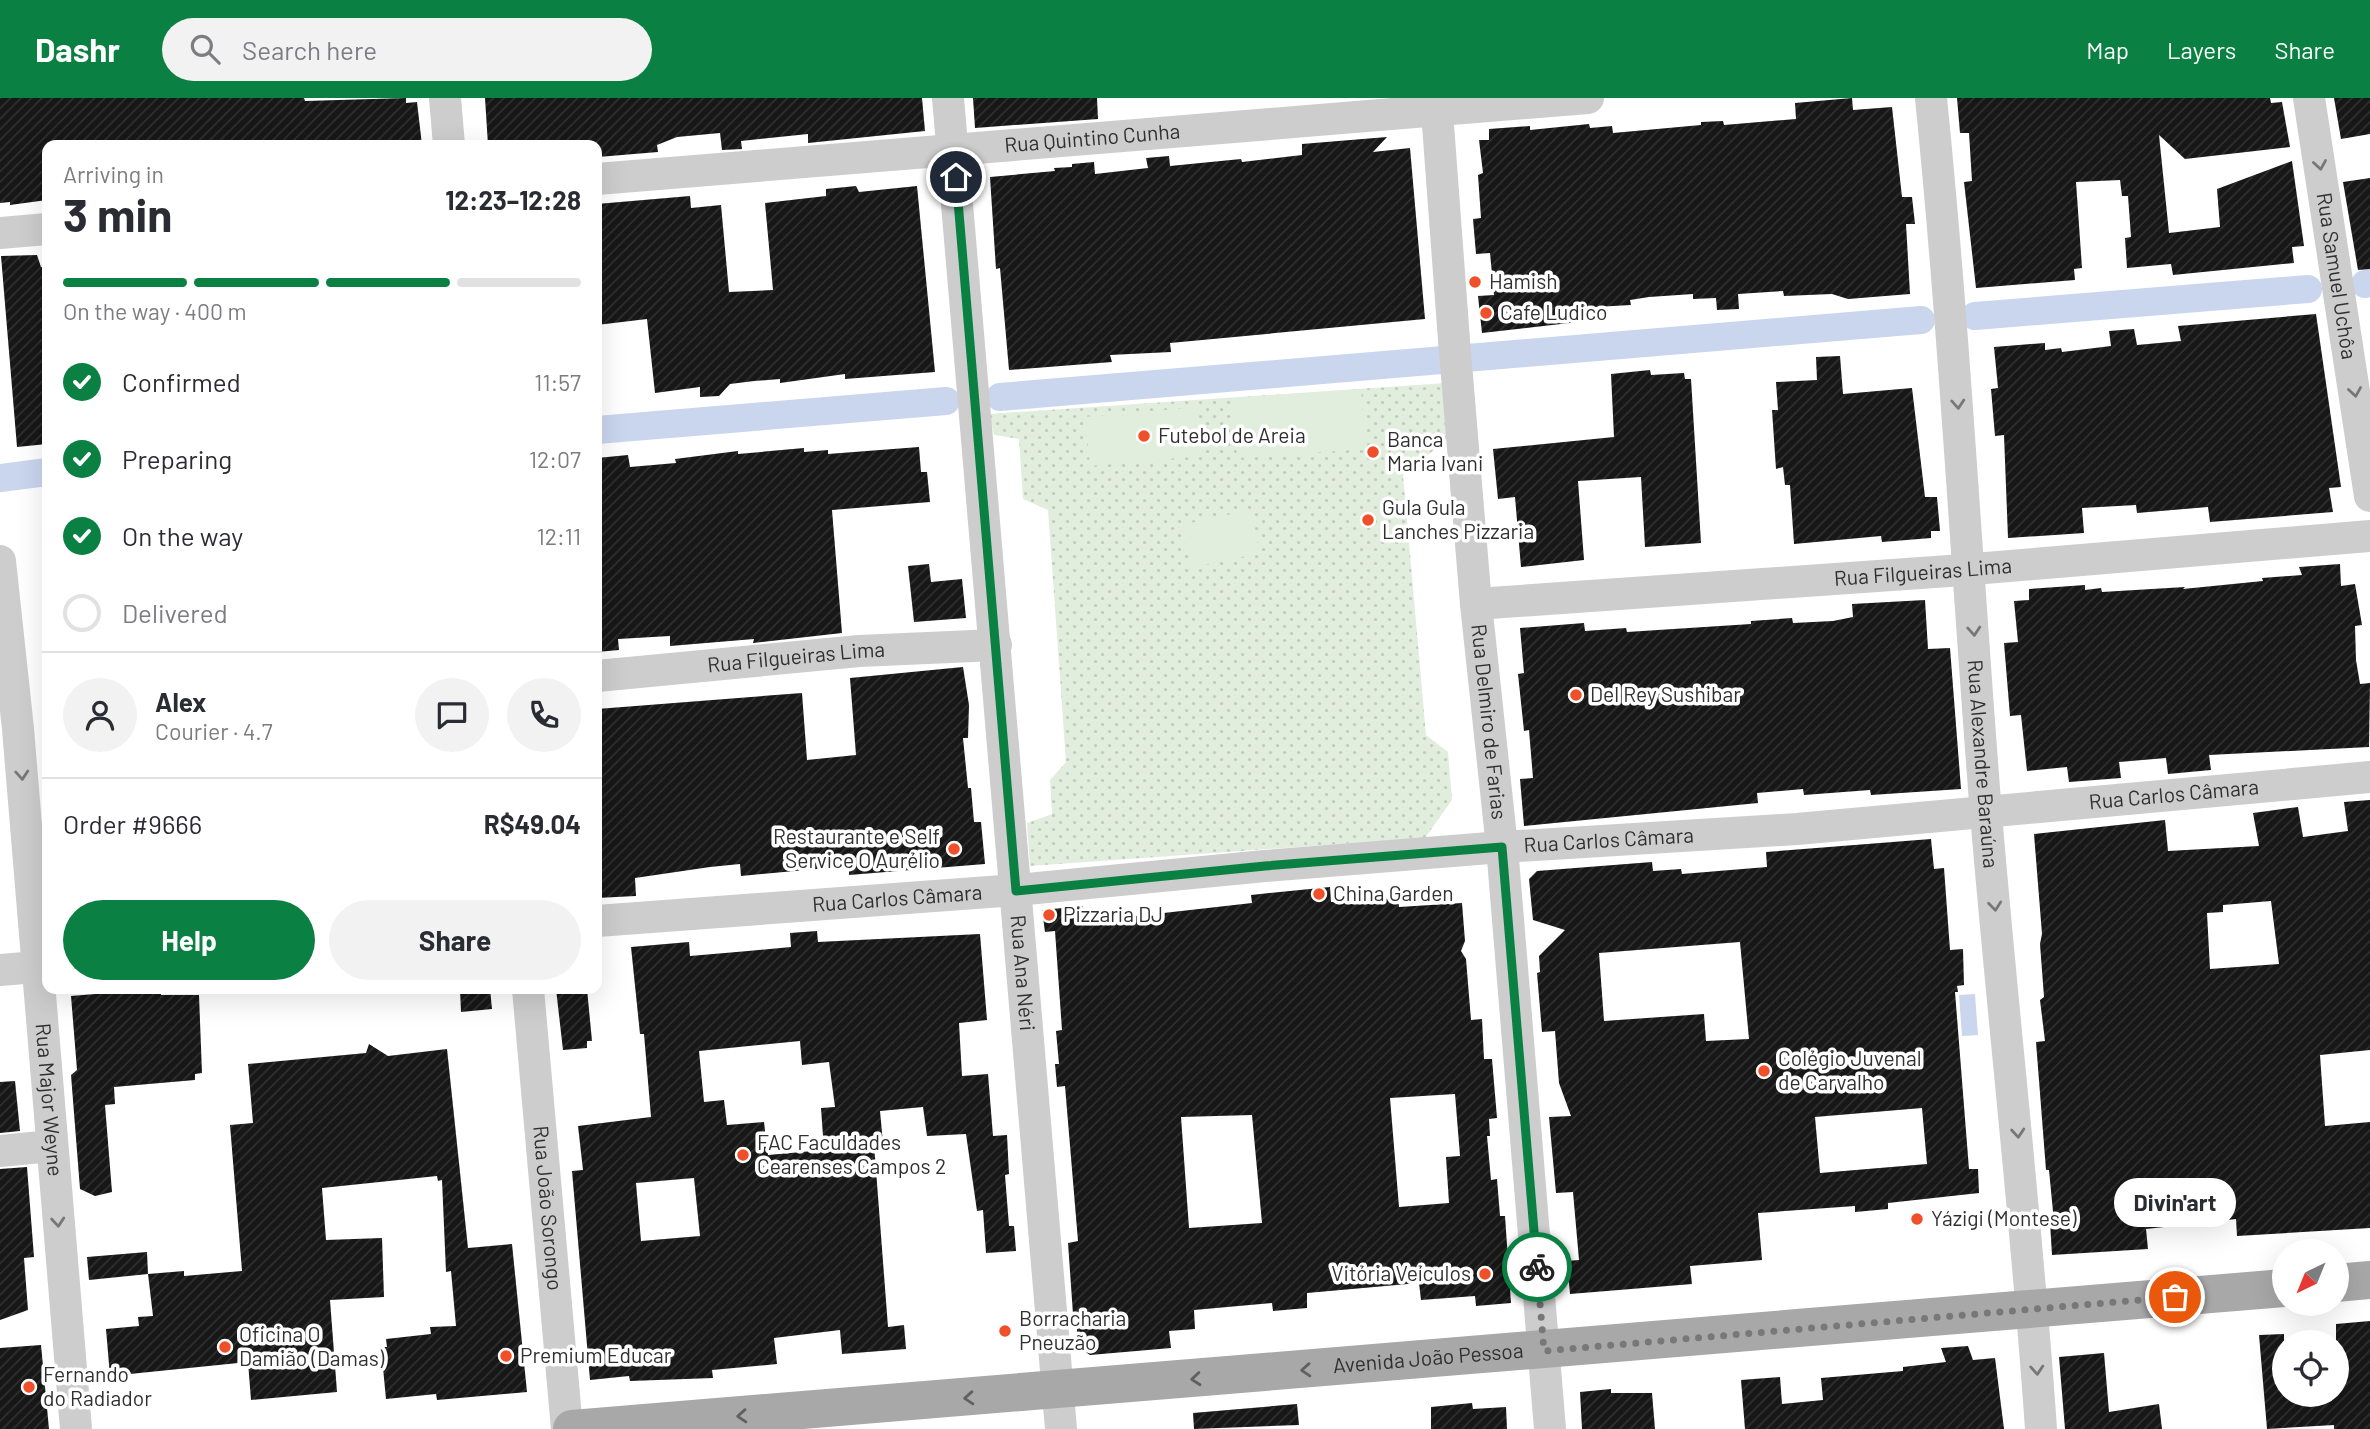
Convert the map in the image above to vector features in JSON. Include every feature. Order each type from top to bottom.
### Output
[{"type":"main road","points":[[2349,1282],[2370,1280]]},
{"type":"main road","name":"Avenida João Pessoa","points":[[569,1429],[1058,1391],[2272,1289]]},
{"type":"street","points":[[445,98],[449,140]]},
{"type":"street","name":"Rua Ana Néri","points":[[948,98],[1061,1429]]},
{"type":"street","name":"Rua Quintino Cunha","points":[[602,179],[954,152],[1437,104],[1588,98]]},
{"type":"street","name":"Rua Alexandre Baraúna","points":[[1931,98],[1954,336],[1986,811],[2033,1310],[2041,1429]]},
{"type":"street","name":"Rua Samuel Uchôa","points":[[2309,98],[2370,496]]},
{"type":"street","name":"Rua Delmiro de Farias","points":[[1437,104],[1476,604],[1502,847],[1550,1429]]},
{"type":"street","points":[[0,233],[42,229]]},
{"type":"street","name":"Rua Filgueiras Lima","points":[[1476,604],[1969,569],[2370,536]]},
{"type":"street","name":"Rua Major Weyne","points":[[0,561],[22,728],[42,967]]},
{"type":"street","name":"Rua Filgueiras Lima","points":[[602,676],[859,651],[996,645]]},
{"type":"street","name":"Rua Carlos Câmara","points":[[602,921],[1016,891],[1265,866],[1502,847],[1715,835],[2370,777]]},
{"type":"street","points":[[0,970],[42,967]]},
{"type":"street","name":"Rua Major Weyne","points":[[43,994],[51,1146],[76,1429]]},
{"type":"street","name":"Rua João Sorongo","points":[[528,994],[569,1429]]},
{"type":"street","points":[[0,1151],[51,1146]]},
{"type":"green space","points":[[1446,383],[1450,437],[1403,475],[1426,735],[1448,752],[1452,800],[1425,838],[1030,866],[1027,823],[1052,814],[1050,780],[1066,762],[1048,510],[1023,499],[1019,439],[994,435],[989,414]]},
{"type":"green space","points":[[1361,389],[1366,449],[1237,458],[1232,398]]},
{"type":"green space","name":"Futebol de Areia","points":[[1198,407],[1202,456],[1090,466],[1085,417]]},
{"type":"green space","points":[[1250,510],[1260,553],[1191,568],[1181,525]]},
{"type":"water","points":[[1975,994],[1978,1035],[1962,1036],[1959,995]]},
{"type":"building","points":[[0,98],[304,98],[305,101],[406,98],[406,103],[417,102],[421,140],[42,140],[42,201],[10,205],[10,202],[0,203]]},
{"type":"building","points":[[485,98],[922,98],[925,131],[808,143],[808,134],[741,141],[742,149],[722,150],[720,133],[677,137],[657,145],[658,152],[602,157],[602,140],[488,140]]},
{"type":"building","points":[[973,98],[1097,98],[1098,119],[975,128]]},
{"type":"building","points":[[1852,98],[1853,110],[1892,107],[1902,197],[1912,197],[1915,224],[1906,224],[1910,294],[1848,299],[1832,294],[1784,296],[1783,291],[1738,294],[1739,309],[1717,310],[1716,298],[1693,299],[1693,294],[1649,297],[1630,300],[1631,305],[1577,308],[1578,322],[1482,333],[1478,296],[1494,295],[1490,253],[1476,254],[1473,219],[1481,218],[1478,175],[1483,173],[1479,140],[1489,140],[1489,129],[1530,126],[1530,130],[1589,124],[1590,128],[1612,126],[1613,133],[1701,125],[1701,122],[1723,121],[1724,125],[1796,119],[1795,103]]},
{"type":"building","points":[[1957,98],[2270,98],[2271,103],[2282,102],[2290,147],[2185,159],[2159,135],[2169,233],[2220,227],[2217,189],[2292,161],[2304,246],[2292,247],[2294,263],[2173,275],[2171,264],[2127,268],[2125,238],[2131,237],[2128,196],[2122,196],[2120,180],[2076,182],[2082,268],[2074,269],[2075,280],[1976,288],[1964,182],[1972,181],[1969,133],[1960,133]]},
{"type":"building","points":[[2334,98],[2370,98],[2370,134],[2341,139]]},
{"type":"building","points":[[1387,137],[1373,152],[1410,148],[1425,319],[1170,343],[1171,352],[1110,355],[1112,362],[1009,370],[1000,268],[996,269],[990,177],[1055,171],[1054,168],[1094,162],[1095,174],[1148,168],[1146,158],[1169,156],[1170,166],[1241,159],[1242,162],[1302,155],[1302,144]]},
{"type":"building","points":[[2370,178],[2370,269],[2358,270],[2343,182]]},
{"type":"building","points":[[856,186],[859,192],[917,186],[935,372],[845,379],[845,374],[780,383],[780,379],[754,381],[730,384],[719,396],[700,397],[700,387],[655,393],[647,319],[602,324],[602,204],[690,196],[691,208],[721,205],[729,292],[773,290],[765,203],[826,196],[826,189]]},
{"type":"building","points":[[37,255],[42,267],[42,444],[17,447],[1,256]]},
{"type":"building","points":[[2316,314],[2341,487],[2329,488],[2333,512],[2210,522],[2208,507],[2137,513],[2136,505],[2082,508],[2084,533],[2008,538],[2004,435],[1995,436],[1991,389],[1998,388],[1994,347],[2045,343],[2045,350],[2061,348],[2062,352],[2111,346],[2109,331],[2134,329],[2137,345],[2181,341],[2178,326]]},
{"type":"building","points":[[1840,356],[1843,394],[1912,388],[1925,497],[1937,497],[1940,531],[1931,531],[1931,538],[1882,542],[1881,536],[1794,544],[1790,485],[1785,485],[1783,467],[1776,469],[1772,410],[1778,410],[1776,382],[1817,380],[1816,357]]},
{"type":"building","points":[[1650,370],[1651,375],[1684,373],[1685,379],[1691,379],[1701,543],[1645,547],[1641,477],[1578,481],[1584,560],[1521,567],[1515,497],[1498,499],[1493,449],[1614,437],[1611,374]]},
{"type":"building","points":[[919,447],[921,472],[927,472],[930,502],[832,510],[842,633],[753,643],[754,639],[670,646],[670,636],[618,639],[619,650],[602,652],[602,458],[628,455],[630,467],[676,463],[675,459],[738,451],[738,454],[804,448],[804,452],[828,450],[828,454]]},
{"type":"building","points":[[929,564],[931,582],[962,579],[966,618],[914,622],[908,566]]},
{"type":"building","points":[[2340,564],[2341,586],[2355,584],[2362,625],[2355,626],[2356,660],[2360,684],[2370,683],[2369,747],[2209,755],[2211,770],[2168,774],[2166,758],[2119,762],[2121,778],[2069,782],[2067,767],[2027,771],[2021,715],[2010,716],[2004,643],[2018,642],[2014,601],[2029,600],[2029,589],[2085,585],[2085,590],[2101,588],[2102,592],[2185,587],[2183,589],[2302,575],[2299,567]]},
{"type":"building","points":[[1925,600],[1928,649],[1950,648],[1961,789],[1871,795],[1870,790],[1804,795],[1803,789],[1757,793],[1758,803],[1524,826],[1520,779],[1533,778],[1529,730],[1524,731],[1518,674],[1524,673],[1520,628],[1584,623],[1585,631],[1626,628],[1627,632],[1751,624],[1751,621],[1792,618],[1793,623],[1833,621],[1853,617],[1852,604]]},
{"type":"building","points":[[963,667],[969,705],[968,738],[963,738],[968,788],[971,788],[974,822],[981,822],[985,864],[849,875],[849,866],[741,876],[740,864],[635,878],[636,896],[602,898],[602,709],[802,693],[807,760],[856,755],[850,678]]},
{"type":"building","points":[[2370,800],[2370,1050],[2320,1055],[2325,1126],[2370,1122],[2370,1228],[2237,1236],[2236,1219],[2146,1229],[2148,1249],[2052,1255],[2050,1222],[2054,1222],[2049,1170],[2046,1170],[2036,1042],[2045,1041],[2040,1000],[2044,997],[2040,944],[2042,934],[2034,834],[2165,820],[2168,851],[2259,846],[2253,813],[2298,807],[2303,837],[2348,831],[2344,802]],"holes":[[[2271,901],[2279,964],[2210,969],[2207,913],[2223,912],[2223,905]]]},
{"type":"building","name":"Colégio Juvenal de Carvalho","points":[[1931,839],[1934,869],[1944,868],[1950,950],[1963,949],[1964,985],[1957,986],[1958,992],[1955,992],[1969,1169],[1978,1169],[1979,1193],[1888,1203],[1888,1209],[1855,1212],[1855,1206],[1758,1213],[1762,1260],[1690,1266],[1692,1284],[1570,1294],[1567,1261],[1579,1260],[1573,1192],[1556,1193],[1549,1117],[1571,1116],[1559,1083],[1555,1031],[1542,1032],[1537,973],[1540,972],[1539,956],[1565,930],[1533,920],[1529,879],[1537,871],[1652,862],[1653,871],[1681,869],[1682,874],[1767,867],[1766,852]],"holes":[[[1740,942],[1749,1039],[1706,1041],[1704,1014],[1604,1021],[1599,953]],[[1922,1108],[1927,1164],[1820,1173],[1815,1117]]]},
{"type":"building","points":[[1330,887],[1331,902],[1398,898],[1399,907],[1462,903],[1465,941],[1461,951],[1466,959],[1471,1020],[1482,1019],[1484,1059],[1492,1059],[1497,1118],[1489,1119],[1490,1136],[1487,1136],[1491,1180],[1497,1179],[1500,1216],[1505,1216],[1511,1303],[1476,1306],[1475,1296],[1421,1300],[1419,1283],[1307,1293],[1307,1308],[1273,1311],[1272,1303],[1194,1310],[1195,1329],[1169,1331],[1171,1348],[1090,1355],[1078,1347],[1076,1314],[1073,1314],[1068,1243],[1078,1241],[1065,1086],[1057,1087],[1055,1064],[1059,1064],[1056,1031],[1062,1030],[1055,931],[1045,932],[1042,910],[1083,906],[1084,922],[1252,903],[1251,895]],"holes":[[[1455,1094],[1460,1156],[1446,1157],[1449,1203],[1399,1207],[1390,1098]],[[1252,1115],[1262,1223],[1189,1228],[1181,1117]]]},
{"type":"building","points":[[817,931],[818,942],[980,934],[987,1020],[959,1023],[962,1076],[988,1074],[993,1136],[1007,1135],[1009,1174],[1005,1175],[1009,1226],[1014,1226],[1016,1251],[986,1253],[983,1210],[977,1211],[966,1134],[927,1136],[923,1107],[880,1111],[883,1143],[874,1144],[888,1327],[904,1325],[906,1349],[842,1354],[840,1330],[774,1338],[777,1364],[712,1370],[713,1378],[630,1381],[629,1376],[590,1380],[572,1171],[583,1170],[578,1126],[651,1117],[644,1034],[640,1034],[631,947],[689,942],[690,956],[748,951],[791,947],[790,933]],"holes":[[[800,1041],[802,1065],[829,1062],[835,1107],[821,1108],[824,1150],[768,1155],[764,1122],[727,1125],[724,1100],[704,1102],[699,1051]],[[694,1178],[700,1236],[641,1241],[636,1183]]]},
{"type":"building","points":[[460,994],[490,994],[492,1009],[461,1012]]},
{"type":"building","points":[[557,994],[587,994],[592,1041],[587,1041],[587,1048],[563,1050]]},
{"type":"building","points":[[199,995],[202,1073],[195,1074],[195,1080],[114,1087],[115,1104],[105,1105],[112,1192],[95,1196],[80,1189],[71,1075],[77,1070],[71,996]]},
{"type":"building","points":[[369,1044],[388,1056],[447,1049],[468,1248],[512,1244],[527,1392],[437,1400],[436,1394],[386,1399],[381,1347],[387,1347],[386,1339],[431,1334],[430,1327],[456,1326],[451,1271],[446,1272],[442,1180],[438,1181],[437,1176],[322,1188],[326,1240],[382,1238],[384,1297],[330,1300],[337,1392],[251,1400],[248,1362],[110,1376],[106,1329],[139,1326],[138,1317],[153,1316],[148,1274],[184,1271],[184,1276],[242,1271],[230,1125],[253,1123],[248,1064],[366,1053]]},
{"type":"building","points":[[15,1081],[20,1131],[0,1133],[0,1082]]},
{"type":"building","points":[[27,1167],[34,1257],[24,1258],[28,1310],[0,1320],[0,1169]]},
{"type":"building","points":[[147,1252],[148,1274],[89,1280],[87,1257]]},
{"type":"building","points":[[2370,1321],[2370,1429],[2334,1429],[2334,1425],[2267,1429],[2259,1335],[2272,1334],[2272,1407],[2349,1407],[2349,1330],[2336,1330],[2336,1324]]},
{"type":"building","name":"Fernando do Radiador","points":[[41,1345],[49,1429],[0,1429],[0,1348]]},
{"type":"building","points":[[1968,1346],[1973,1360],[1995,1358],[2004,1429],[1745,1429],[1741,1380],[1780,1377],[1782,1404],[1823,1400],[1821,1378],[1903,1371],[1903,1367],[1946,1362],[1941,1348]]},
{"type":"building","points":[[2104,1353],[2109,1412],[2159,1404],[2162,1429],[2065,1429],[2059,1357]]},
{"type":"building","points":[[1611,1389],[1611,1393],[1652,1393],[1655,1429],[1582,1429],[1580,1392]]},
{"type":"building","points":[[1472,1403],[1473,1409],[1506,1407],[1507,1429],[1431,1429],[1431,1407]]},
{"type":"building","points":[[1297,1404],[1299,1425],[1194,1429],[1193,1413]]},
{"type":"waterway","points":[[2365,284],[2370,283]]},
{"type":"waterway","points":[[1975,316],[2308,289]]},
{"type":"waterway","points":[[1000,397],[1921,320]]},
{"type":"waterway","points":[[602,430],[946,401]]},
{"type":"waterway","points":[[0,478],[42,473]]},
{"type":"way so far","points":[[1537,1267],[1544,1351],[2175,1297]]},
{"type":"place","name":"Hamish","points":[[1475,282]]},
{"type":"place","name":"Cafe Ludico","points":[[1486,313]]},
{"type":"place","name":"Futebol de Areia","points":[[1144,436]]},
{"type":"place","name":"Banca Maria Ivani","points":[[1373,452]]},
{"type":"place","name":"Gula Gula Lanches Pizzaria","points":[[1368,520]]},
{"type":"place","name":"Del Rey Sushibar","points":[[1576,695]]},
{"type":"place","name":"Restaurante e Self Service O Aurélio","points":[[954,849]]},
{"type":"place","name":"China Garden","points":[[1319,894]]},
{"type":"place","name":"Pizzaria DJ","points":[[1049,915]]},
{"type":"place","name":"Colégio Juvenal de Carvalho","points":[[1764,1071]]},
{"type":"place","name":"FAC Faculdades Cearenses Campos 2","points":[[743,1155]]},
{"type":"place","name":"Yázigi (Montese)","points":[[1917,1219]]},
{"type":"place","name":"Vitória Veículos","points":[[1485,1274]]},
{"type":"place","name":"Divin'art","points":[[2175,1297]]},
{"type":"place","name":"Borracharia Pneuzão","points":[[1005,1331]]},
{"type":"place","name":"Oficina O Damião (Damas)","points":[[225,1347]]},
{"type":"place","name":"Premium Educar","points":[[506,1356]]},
{"type":"place","name":"Fernando do Radiador","points":[[29,1387]]},
{"type":"route","points":[[956,177],[1016,891],[1265,866],[1502,847],[1537,1267]]}]
